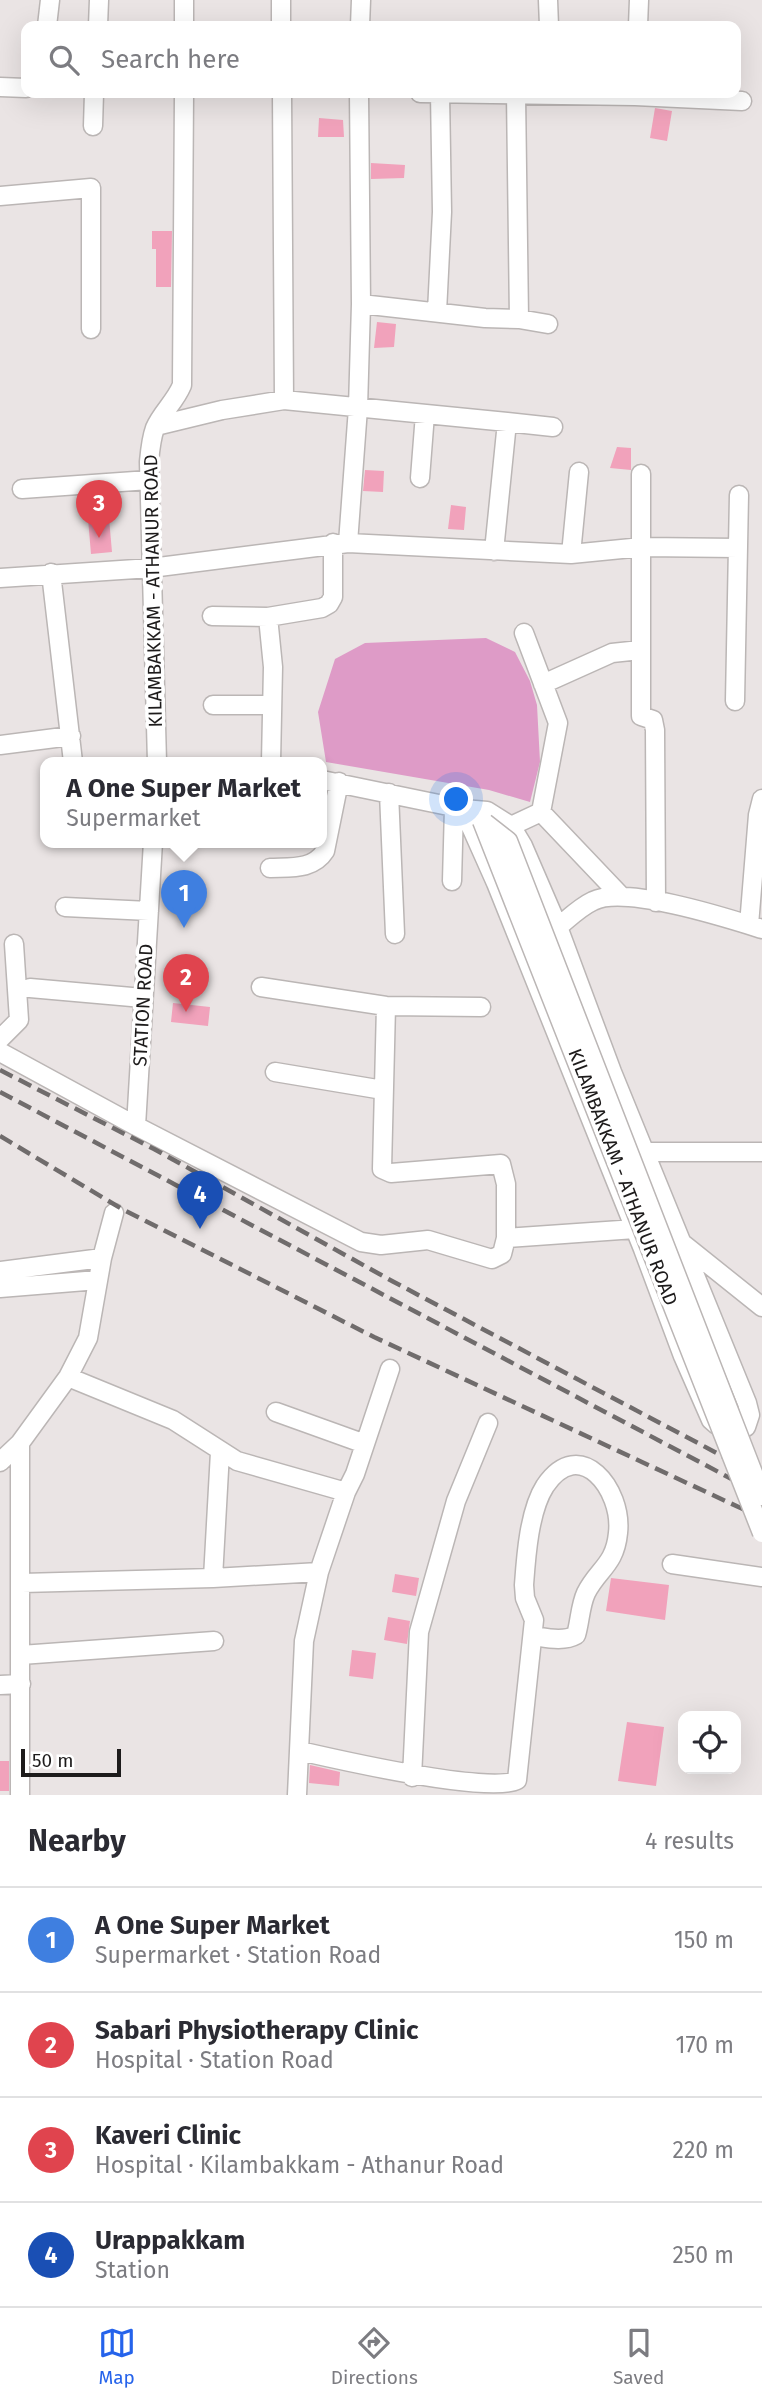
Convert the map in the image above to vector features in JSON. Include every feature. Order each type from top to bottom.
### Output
[{"type":"street","points":[[48,21],[50,0]]},
{"type":"street","points":[[98,21],[99,0]]},
{"type":"street","points":[[184,0],[184,21]]},
{"type":"street","points":[[281,0],[281,21]]},
{"type":"street","points":[[360,21],[361,0]]},
{"type":"street","points":[[548,0],[549,21]]},
{"type":"street","points":[[638,21],[639,0]]},
{"type":"street","points":[[0,88],[21,88]]},
{"type":"street","points":[[93,126],[94,98]]},
{"type":"street","name":"KILAMBAKKAM - ATHANUR ROAD","points":[[157,757],[149,480],[151,442],[156,426],[176,399],[182,385],[184,98]]},
{"type":"street","points":[[282,98],[284,400]]},
{"type":"street","points":[[212,616],[268,617],[322,607],[329,604],[333,597],[358,408],[361,304],[359,98]]},
{"type":"street","points":[[437,312],[442,212],[440,98]]},
{"type":"street","points":[[516,98],[519,319]]},
{"type":"street","points":[[689,98],[742,101]]},
{"type":"street","points":[[0,196],[90,188],[91,328]]},
{"type":"street","points":[[361,304],[548,324]]},
{"type":"street","points":[[156,426],[222,410],[284,400],[553,427]]},
{"type":"street","points":[[419,478],[425,414]]},
{"type":"street","points":[[494,551],[507,422]]},
{"type":"street","points":[[570,554],[579,472]]},
{"type":"street","points":[[641,474],[641,716],[653,720],[655,730],[656,902]]},
{"type":"street","points":[[22,489],[149,480]]},
{"type":"street","points":[[735,701],[738,495]]},
{"type":"street","points":[[0,578],[151,568],[340,543],[570,554],[642,547],[738,548]]},
{"type":"street","points":[[51,573],[73,757]]},
{"type":"street","points":[[268,617],[273,667],[271,757]]},
{"type":"street","points":[[524,633],[558,723],[541,812]]},
{"type":"street","points":[[544,684],[612,653],[640,650]]},
{"type":"street","points":[[214,705],[272,705]]},
{"type":"street","points":[[0,745],[71,736]]},
{"type":"street","points":[[327,827],[331,781]]},
{"type":"street","name":"KILAMBAKKAM - ATHANUR ROAD","points":[[331,781],[458,808],[482,821],[508,841],[762,1496]]},
{"type":"street","points":[[389,793],[395,934]]},
{"type":"street","points":[[558,927],[594,900],[620,895],[755,927],[758,815],[762,800]]},
{"type":"street","points":[[458,808],[487,811],[511,826],[523,846],[558,927],[612,1072],[747,1403],[750,1415],[746,1427],[737,1431],[718,1427],[711,1420],[683,1356],[501,895],[458,808]]},
{"type":"street","points":[[452,881],[458,808]]},
{"type":"street","points":[[511,826],[541,812]]},
{"type":"street","points":[[541,812],[620,895]]},
{"type":"street","name":"KILAMBAKKAM - ATHANUR ROAD","points":[[482,821],[762,1533]]},
{"type":"street","name":"STATION ROAD","points":[[136,1126],[153,848]]},
{"type":"street","points":[[270,868],[312,864],[320,859],[325,848]]},
{"type":"street","points":[[65,907],[149,911]]},
{"type":"street","points":[[0,1038],[19,1020],[8,976],[14,944]]},
{"type":"street","points":[[261,987],[386,1006],[481,1006]]},
{"type":"street","points":[[30,988],[143,998]]},
{"type":"street","points":[[0,1052],[136,1126],[361,1242],[381,1245],[428,1240],[492,1259],[502,1254],[506,1238],[506,1184],[501,1164],[391,1173],[383,1169],[386,1006]]},
{"type":"street","points":[[275,1072],[383,1090]]},
{"type":"street","points":[[645,1152],[762,1152]]},
{"type":"street","points":[[0,1462],[20,1443],[68,1377],[89,1338],[102,1258],[114,1213]]},
{"type":"street","points":[[506,1238],[635,1229],[681,1243],[762,1307]]},
{"type":"street","points":[[0,1271],[102,1258]]},
{"type":"street","points":[[0,1287],[98,1280]]},
{"type":"street","points":[[298,1795],[304,1641],[319,1572],[390,1368]]},
{"type":"street","points":[[68,1377],[173,1420],[237,1461],[268,1472],[346,1492]]},
{"type":"street","points":[[276,1412],[365,1444]]},
{"type":"street","points":[[412,1777],[419,1632],[456,1501],[488,1423]]},
{"type":"street","points":[[20,1443],[20,1795]]},
{"type":"street","points":[[213,1578],[220,1452]]},
{"type":"street","points":[[300,1751],[412,1777],[498,1784],[513,1783],[517,1780],[533,1636],[532,1612],[523,1586],[536,1508],[543,1489],[553,1476],[563,1467],[579,1465],[602,1477],[612,1492],[618,1513],[619,1531],[615,1550],[609,1564],[586,1594],[576,1635],[561,1639],[533,1636]]},
{"type":"street","points":[[672,1564],[762,1577]]},
{"type":"street","points":[[22,1583],[319,1572]]},
{"type":"street","points":[[21,1655],[214,1641]]},
{"type":"street","points":[[0,1685],[21,1684]]},
{"type":"shaded area","points":[[486,638],[515,652],[530,681],[537,705],[540,762],[530,802],[489,790],[327,762],[318,712],[335,659],[365,643]]},
{"type":"building","points":[[655,108],[672,111],[667,141],[650,138]]},
{"type":"building","points":[[319,118],[343,120],[344,137],[318,137]]},
{"type":"building","points":[[371,163],[405,165],[404,178],[371,179]]},
{"type":"building","points":[[152,231],[172,231],[171,287],[156,287],[156,249],[152,249]]},
{"type":"building","points":[[377,322],[396,324],[394,347],[374,348]]},
{"type":"building","points":[[617,447],[631,448],[631,470],[610,468]]},
{"type":"building","points":[[365,470],[384,471],[383,492],[363,491]]},
{"type":"building","points":[[451,505],[466,507],[464,530],[448,529]]},
{"type":"building","points":[[109,518],[112,552],[91,554],[88,519]]},
{"type":"building","points":[[173,1003],[210,1007],[208,1026],[171,1022]]},
{"type":"building","points":[[395,1574],[419,1578],[416,1596],[392,1592]]},
{"type":"building","points":[[611,1578],[669,1585],[665,1620],[606,1611]]},
{"type":"building","points":[[388,1617],[410,1621],[407,1644],[384,1640]]},
{"type":"building","points":[[352,1650],[376,1653],[373,1679],[349,1676]]},
{"type":"building","points":[[627,1722],[664,1727],[656,1786],[618,1781]]},
{"type":"building","points":[[0,1761],[9,1761],[9,1791],[0,1791]]},
{"type":"building","points":[[310,1765],[340,1772],[339,1786],[309,1783]]},
{"type":"railway","points":[[0,1070],[154,1149],[392,1281],[762,1477]]},
{"type":"railway","points":[[0,1092],[762,1495]]},
{"type":"railway","points":[[0,1136],[122,1209],[374,1337],[762,1518]]},
{"type":"place","name":"Kaveri Clinic","points":[[99,538]]},
{"type":"place","name":"A One Super Market","points":[[184,928]]},
{"type":"place","name":"Sabari Physiotherapy Clinic","points":[[186,1012]]},
{"type":"place","name":"Urappakkam","points":[[200,1229]]}]
